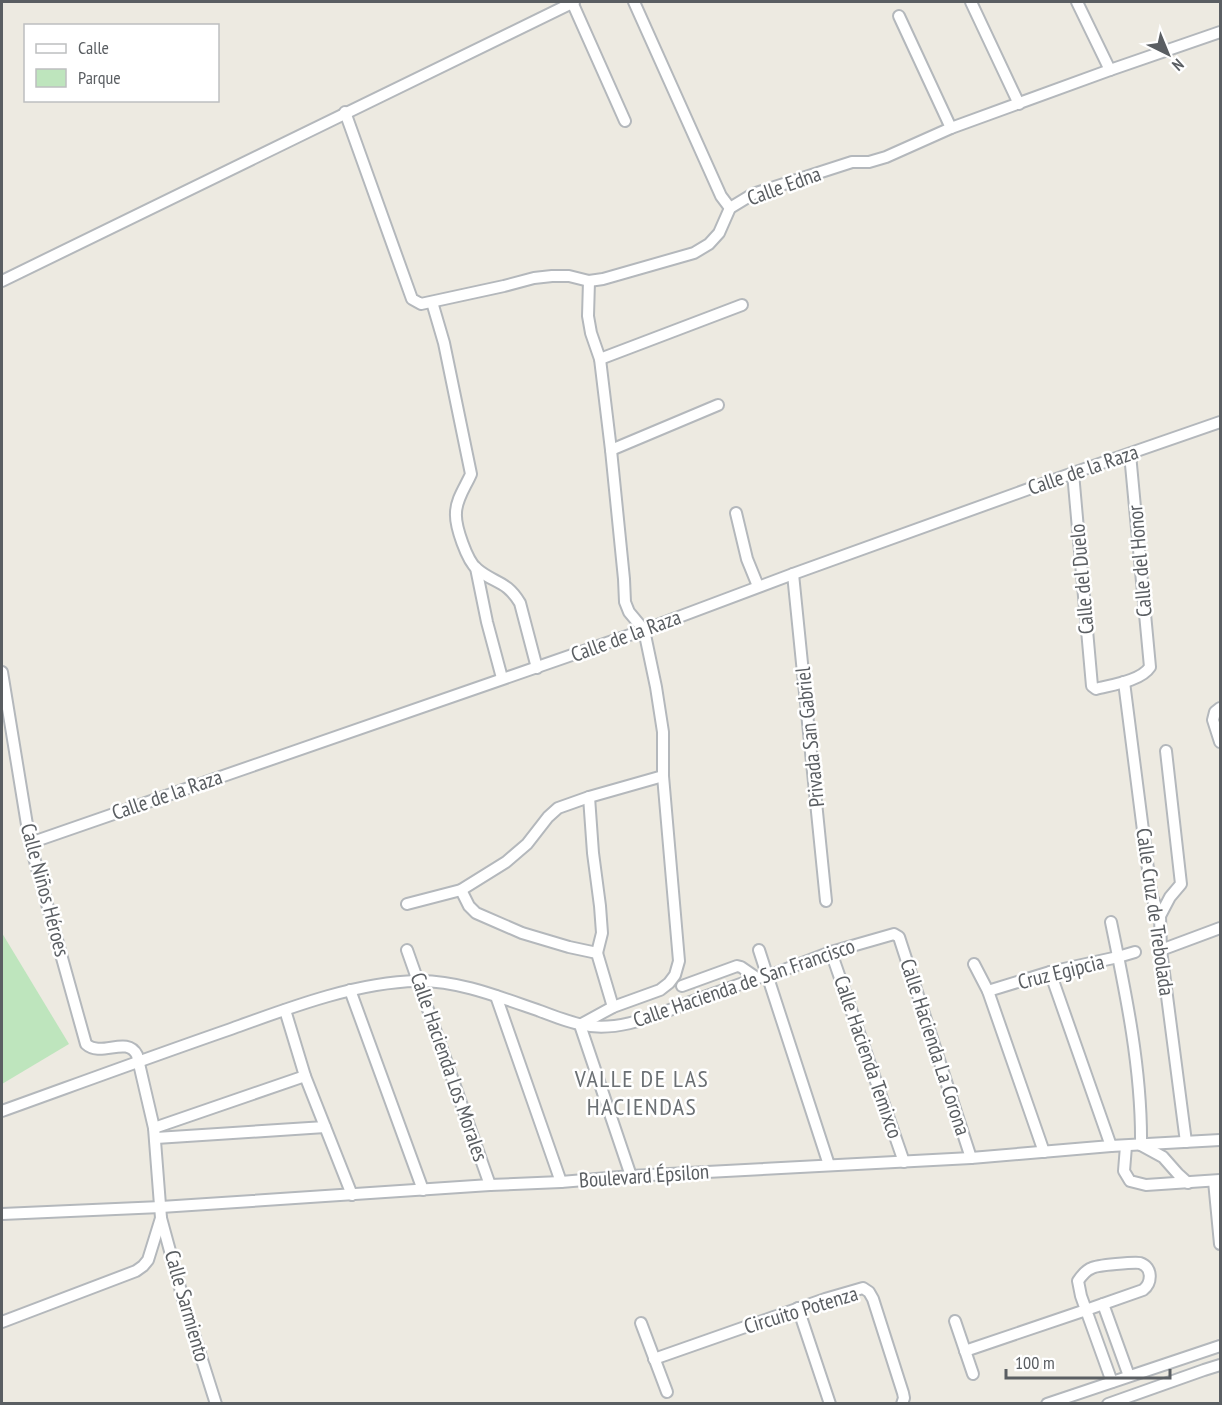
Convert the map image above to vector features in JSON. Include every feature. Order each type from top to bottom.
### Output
[{"type":"street","points":[[2,281],[573,2],[625,121]]},
{"type":"street","points":[[634,2],[721,196],[730,208]]},
{"type":"street","points":[[971,2],[1019,104]]},
{"type":"street","points":[[1077,2],[1110,70]]},
{"type":"street","points":[[899,16],[951,128]]},
{"type":"street","name":"Calle Edna","points":[[432,302],[534,278],[569,276],[589,281],[603,279],[694,253],[709,244],[719,233],[730,208],[753,195],[852,162],[869,162],[886,157],[951,128],[1221,32]]},
{"type":"street","points":[[345,112],[412,299],[421,304],[432,302],[444,344],[471,474],[456,513],[465,549],[476,568],[502,678]]},
{"type":"street","points":[[589,281],[588,316],[600,359],[625,602],[629,612],[644,630],[663,732],[663,776],[679,961],[675,975],[660,990],[613,1007],[580,1025],[631,1176]]},
{"type":"street","points":[[600,359],[742,305]]},
{"type":"street","points":[[611,450],[718,405]]},
{"type":"street","name":"Calle de la Raza","points":[[30,843],[502,678],[537,668],[793,573],[1221,422]]},
{"type":"street","name":"Calle del Honor","points":[[1124,682],[1146,673],[1150,668],[1130,454]]},
{"type":"street","name":"Calle del Duelo","points":[[1073,473],[1092,686],[1096,689],[1124,682]]},
{"type":"street","points":[[736,513],[747,559],[758,586]]},
{"type":"street","points":[[476,568],[503,584],[520,603],[537,668]]},
{"type":"street","name":"Privada San Gabriel","points":[[793,573],[826,901]]},
{"type":"street","name":"Calle Niños Héroes","points":[[2,672],[30,843],[86,1044],[98,1049],[129,1047],[134,1049],[138,1062]]},
{"type":"street","name":"Calle Cruz de Trebolada","points":[[1124,682],[1150,885],[1160,916],[1161,950],[1186,1142]]},
{"type":"street","points":[[1221,708],[1215,712],[1213,720],[1221,742]]},
{"type":"street","points":[[1160,916],[1170,897],[1181,884],[1166,751]]},
{"type":"street","points":[[407,904],[461,890],[506,862],[527,844],[558,808],[663,776]]},
{"type":"street","points":[[589,797],[602,933],[597,953],[613,1007]]},
{"type":"street","points":[[461,890],[469,906],[476,913],[522,933],[569,948],[597,953]]},
{"type":"street","points":[[1111,922],[1136,1068],[1140,1101],[1141,1145],[1163,1157],[1188,1183]]},
{"type":"street","points":[[1161,950],[1221,928]]},
{"type":"street","name":"Calle Hacienda de San Francisco","points":[[2,1111],[285,1010],[350,990],[418,981],[443,983],[496,996],[580,1025],[620,1025],[650,1018],[694,1000],[831,952],[894,934],[899,937]]},
{"type":"street","name":"Calle Hacienda La Corona","points":[[899,937],[971,1158]]},
{"type":"street","name":"Calle Hacienda Los Morales","points":[[407,950],[490,1185]]},
{"type":"street","points":[[759,950],[763,977],[829,1165]]},
{"type":"street","name":"Calle Hacienda Temixco","points":[[831,952],[904,1162]]},
{"type":"street","name":"Cruz Egipcia","points":[[988,991],[1050,972],[1135,952]]},
{"type":"street","points":[[974,964],[988,991],[1044,1152]]},
{"type":"street","points":[[682,986],[737,966],[763,977]]},
{"type":"street","points":[[1050,972],[1111,1146]]},
{"type":"street","points":[[675,975],[694,1000]]},
{"type":"street","points":[[350,990],[423,1190]]},
{"type":"street","points":[[496,996],[561,1182]]},
{"type":"street","points":[[285,1010],[305,1076],[352,1195]]},
{"type":"street","points":[[2,1322],[136,1271],[148,1260],[161,1212],[155,1133],[138,1062]]},
{"type":"street","points":[[155,1133],[305,1076]]},
{"type":"street","points":[[155,1133],[325,1127]]},
{"type":"street","name":"Boulevard Épsilon","points":[[2,1214],[161,1212],[490,1185],[971,1158],[1111,1146],[1221,1140]]},
{"type":"street","points":[[1126,1146],[1124,1172],[1130,1181],[1146,1185],[1218,1180],[1221,1244]]},
{"type":"street","name":"Calle Sarmiento","points":[[161,1212],[185,1306],[216,1404]]},
{"type":"street","points":[[966,1351],[1086,1310],[1143,1290],[1148,1287],[1150,1281],[1149,1271],[1139,1263],[1098,1266],[1089,1269],[1078,1281],[1081,1296],[1086,1310],[1112,1382]]},
{"type":"street","name":"Circuito Potenza","points":[[654,1359],[849,1291],[867,1290],[873,1299],[901,1386],[904,1398],[902,1404]]},
{"type":"street","points":[[1103,1304],[1129,1376]]},
{"type":"street","points":[[798,1308],[830,1404]]},
{"type":"street","points":[[955,1321],[973,1374]]},
{"type":"street","points":[[641,1323],[667,1392]]},
{"type":"street","points":[[1047,1404],[1221,1346]]},
{"type":"street","points":[[1108,1404],[1221,1365]]},
{"type":"green space","points":[[2,933],[69,1044],[2,1084]]},
{"type":"district","name":"VALLE DE LAS HACIENDAS","points":[[642,1093]]}]
